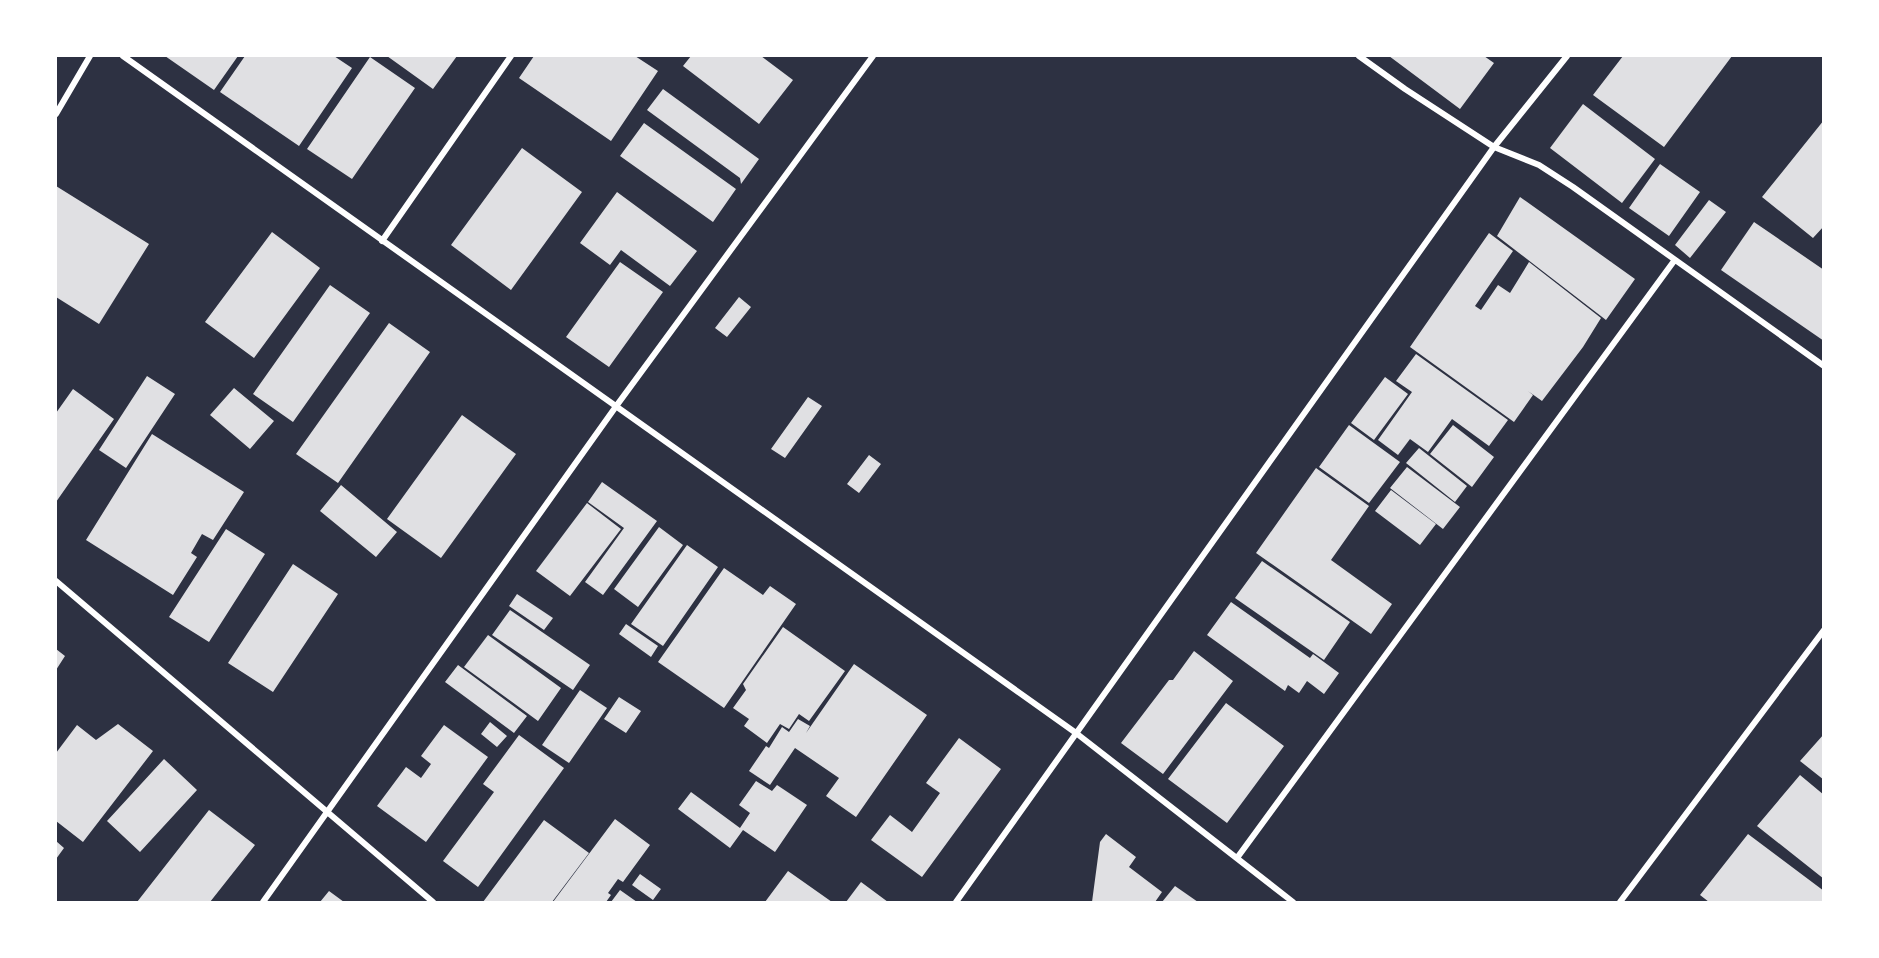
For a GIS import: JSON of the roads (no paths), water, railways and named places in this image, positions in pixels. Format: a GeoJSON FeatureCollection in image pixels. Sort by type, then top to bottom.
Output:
{"type":"FeatureCollection","features":[{"type":"Feature","properties":{"kind":"street"},"geometry":{"type":"LineString","coordinates":[[56,114],[90,56]]}},
{"type":"Feature","properties":{"kind":"street"},"geometry":{"type":"LineString","coordinates":[[123,56],[1076,733],[1293,903]]}},
{"type":"Feature","properties":{"kind":"street"},"geometry":{"type":"LineString","coordinates":[[382,241],[511,56]]}},
{"type":"Feature","properties":{"kind":"street"},"geometry":{"type":"LineString","coordinates":[[263,903],[617,405],[873,56]]}},
{"type":"Feature","properties":{"kind":"street"},"geometry":{"type":"LineString","coordinates":[[1359,56],[1494,147],[1515,154],[1547,171],[1824,366]]}},
{"type":"Feature","properties":{"kind":"street"},"geometry":{"type":"LineString","coordinates":[[956,903],[1494,147],[1567,56]]}},
{"type":"Feature","properties":{"kind":"street"},"geometry":{"type":"LineString","coordinates":[[1237,858],[1674,261]]}},
{"type":"Feature","properties":{"kind":"street"},"geometry":{"type":"LineString","coordinates":[[56,581],[433,903]]}},
{"type":"Feature","properties":{"kind":"street"},"geometry":{"type":"LineString","coordinates":[[1620,903],[1824,630]]}}]}
